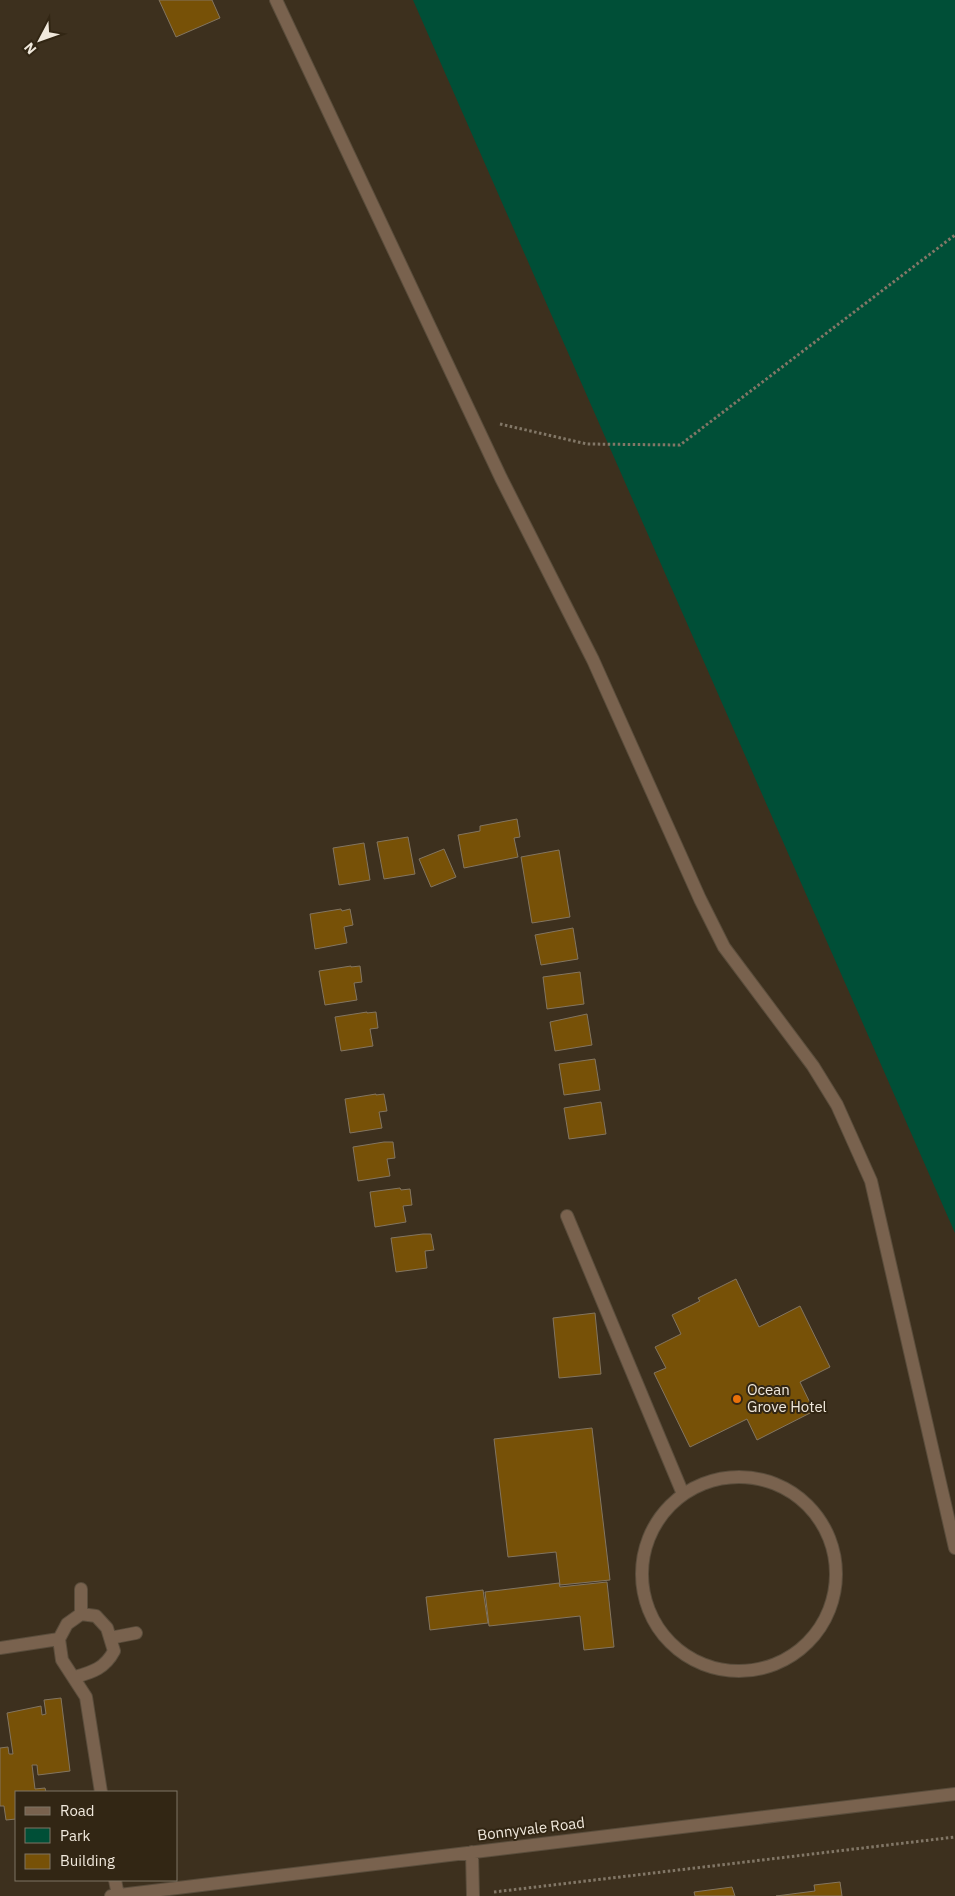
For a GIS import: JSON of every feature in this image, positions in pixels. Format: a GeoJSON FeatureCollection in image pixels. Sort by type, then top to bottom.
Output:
{"type":"FeatureCollection","features":[{"type":"Feature","properties":{"kind":"street"},"geometry":{"type":"LineString","coordinates":[[276,0],[472,417],[593,660],[700,899],[724,947],[813,1066],[837,1105],[871,1181],[955,1548]]}},
{"type":"Feature","properties":{"kind":"street"},"geometry":{"type":"LineString","coordinates":[[567,1216],[683,1494]]}},
{"type":"Feature","properties":{"kind":"street"},"geometry":{"type":"LineString","coordinates":[[738,1476],[775,1483],[808,1504],[829,1536],[838,1573],[831,1611],[810,1643],[779,1665],[742,1673],[704,1666],[671,1645],[649,1614],[641,1576],[648,1538],[669,1506],[683,1494],[700,1484],[738,1476]]}},
{"type":"Feature","properties":{"kind":"street"},"geometry":{"type":"LineString","coordinates":[[81,1589],[81,1614]]}},
{"type":"Feature","properties":{"kind":"street"},"geometry":{"type":"LineString","coordinates":[[75,1677],[92,1673],[107,1664],[114,1651],[107,1628],[96,1616],[81,1614],[67,1624],[59,1639],[62,1660],[75,1677],[86,1697],[101,1791]]}},
{"type":"Feature","properties":{"kind":"street"},"geometry":{"type":"LineString","coordinates":[[110,1638],[136,1633]]}},
{"type":"Feature","properties":{"kind":"street"},"geometry":{"type":"LineString","coordinates":[[0,1648],[59,1639]]}},
{"type":"Feature","properties":{"kind":"street","name":"Bonnyvale Road"},"geometry":{"type":"LineString","coordinates":[[114,1896],[955,1794]]}},
{"type":"Feature","properties":{"kind":"street"},"geometry":{"type":"LineString","coordinates":[[472,1852],[473,1895]]}},
{"type":"Feature","properties":{"kind":"street"},"geometry":{"type":"LineString","coordinates":[[114,1896],[116,1881]]}},
{"type":"Feature","properties":{"kind":"path"},"geometry":{"type":"LineString","coordinates":[[472,417],[587,444],[680,445],[955,235]]}},
{"type":"Feature","properties":{"kind":"path"},"geometry":{"type":"LineString","coordinates":[[473,1895],[955,1837]]}},
{"type":"Feature","properties":{"kind":"green space"},"geometry":{"type":"Polygon","coordinates":[[[413,0],[955,0],[955,1233],[413,0]]]}},
{"type":"Feature","properties":{"kind":"building"},"geometry":{"type":"Polygon","coordinates":[[[159,0],[212,0],[220,18],[176,37],[159,0]]]}},
{"type":"Feature","properties":{"kind":"building"},"geometry":{"type":"Polygon","coordinates":[[[517,819],[520,837],[514,838],[518,857],[464,868],[458,835],[480,831],[480,826],[517,819]]]}},
{"type":"Feature","properties":{"kind":"building"},"geometry":{"type":"Polygon","coordinates":[[[408,837],[415,874],[384,879],[377,842],[408,837]]]}},
{"type":"Feature","properties":{"kind":"building"},"geometry":{"type":"Polygon","coordinates":[[[364,843],[370,880],[339,885],[333,848],[364,843]]]}},
{"type":"Feature","properties":{"kind":"building"},"geometry":{"type":"Polygon","coordinates":[[[444,849],[456,877],[431,887],[419,859],[444,849]]]}},
{"type":"Feature","properties":{"kind":"building"},"geometry":{"type":"Polygon","coordinates":[[[559,850],[570,917],[532,923],[521,857],[559,850]]]}},
{"type":"Feature","properties":{"kind":"building"},"geometry":{"type":"Polygon","coordinates":[[[341,909],[342,911],[350,909],[353,925],[344,927],[347,943],[315,949],[310,914],[341,909]]]}},
{"type":"Feature","properties":{"kind":"building"},"geometry":{"type":"Polygon","coordinates":[[[573,928],[578,959],[541,965],[535,935],[573,928]]]}},
{"type":"Feature","properties":{"kind":"building"},"geometry":{"type":"Polygon","coordinates":[[[360,966],[362,982],[354,983],[357,1000],[325,1005],[319,971],[360,966]]]}},
{"type":"Feature","properties":{"kind":"building"},"geometry":{"type":"Polygon","coordinates":[[[580,972],[584,1004],[547,1009],[543,977],[580,972]]]}},
{"type":"Feature","properties":{"kind":"building"},"geometry":{"type":"Polygon","coordinates":[[[376,1012],[378,1028],[370,1029],[373,1046],[341,1051],[335,1017],[376,1012]]]}},
{"type":"Feature","properties":{"kind":"building"},"geometry":{"type":"Polygon","coordinates":[[[587,1014],[592,1045],[555,1051],[550,1022],[587,1014]]]}},
{"type":"Feature","properties":{"kind":"building"},"geometry":{"type":"Polygon","coordinates":[[[595,1059],[600,1090],[564,1095],[559,1064],[595,1059]]]}},
{"type":"Feature","properties":{"kind":"building"},"geometry":{"type":"Polygon","coordinates":[[[384,1094],[387,1111],[379,1112],[382,1128],[350,1133],[345,1099],[384,1094]]]}},
{"type":"Feature","properties":{"kind":"building"},"geometry":{"type":"Polygon","coordinates":[[[601,1102],[606,1134],[569,1139],[564,1108],[601,1102]]]}},
{"type":"Feature","properties":{"kind":"building"},"geometry":{"type":"Polygon","coordinates":[[[393,1142],[395,1158],[387,1159],[390,1176],[358,1181],[353,1147],[393,1142]]]}},
{"type":"Feature","properties":{"kind":"building"},"geometry":{"type":"Polygon","coordinates":[[[400,1188],[401,1190],[410,1189],[412,1205],[403,1206],[406,1222],[375,1227],[370,1192],[400,1188]]]}},
{"type":"Feature","properties":{"kind":"building"},"geometry":{"type":"Polygon","coordinates":[[[431,1234],[434,1250],[425,1251],[427,1268],[396,1272],[391,1238],[431,1234]]]}},
{"type":"Feature","properties":{"kind":"building"},"geometry":{"type":"Polygon","coordinates":[[[736,1279],[759,1327],[800,1306],[830,1367],[800,1382],[814,1411],[757,1440],[747,1419],[690,1447],[654,1373],[666,1368],[655,1347],[681,1334],[672,1315],[700,1301],[698,1298],[736,1279]]]}},
{"type":"Feature","properties":{"kind":"building"},"geometry":{"type":"Polygon","coordinates":[[[595,1313],[601,1374],[559,1378],[553,1318],[595,1313]]]}},
{"type":"Feature","properties":{"kind":"building"},"geometry":{"type":"Polygon","coordinates":[[[592,1428],[610,1580],[560,1585],[556,1552],[508,1557],[494,1439],[592,1428]]]}},
{"type":"Feature","properties":{"kind":"building"},"geometry":{"type":"Polygon","coordinates":[[[607,1582],[614,1647],[584,1650],[580,1616],[489,1626],[485,1592],[559,1583],[560,1587],[607,1582]]]}},
{"type":"Feature","properties":{"kind":"building"},"geometry":{"type":"Polygon","coordinates":[[[483,1590],[488,1623],[430,1630],[426,1597],[483,1590]]]}},
{"type":"Feature","properties":{"kind":"building"},"geometry":{"type":"Polygon","coordinates":[[[61,1698],[70,1771],[38,1775],[37,1765],[32,1765],[35,1789],[45,1788],[46,1791],[15,1791],[15,1819],[6,1820],[4,1806],[0,1806],[0,1748],[8,1747],[9,1754],[13,1754],[7,1713],[41,1706],[42,1715],[46,1714],[44,1700],[61,1698]]]}},
{"type":"Feature","properties":{"kind":"building"},"geometry":{"type":"Polygon","coordinates":[[[840,1882],[842,1896],[776,1896],[815,1891],[814,1885],[840,1882]]]}},
{"type":"Feature","properties":{"kind":"building"},"geometry":{"type":"Polygon","coordinates":[[[732,1887],[735,1896],[695,1896],[694,1892],[732,1887]]]}},
{"type":"Feature","properties":{"kind":"place","name":"Ocean Grove Hotel"},"geometry":{"type":"Point","coordinates":[737,1399]}}]}
